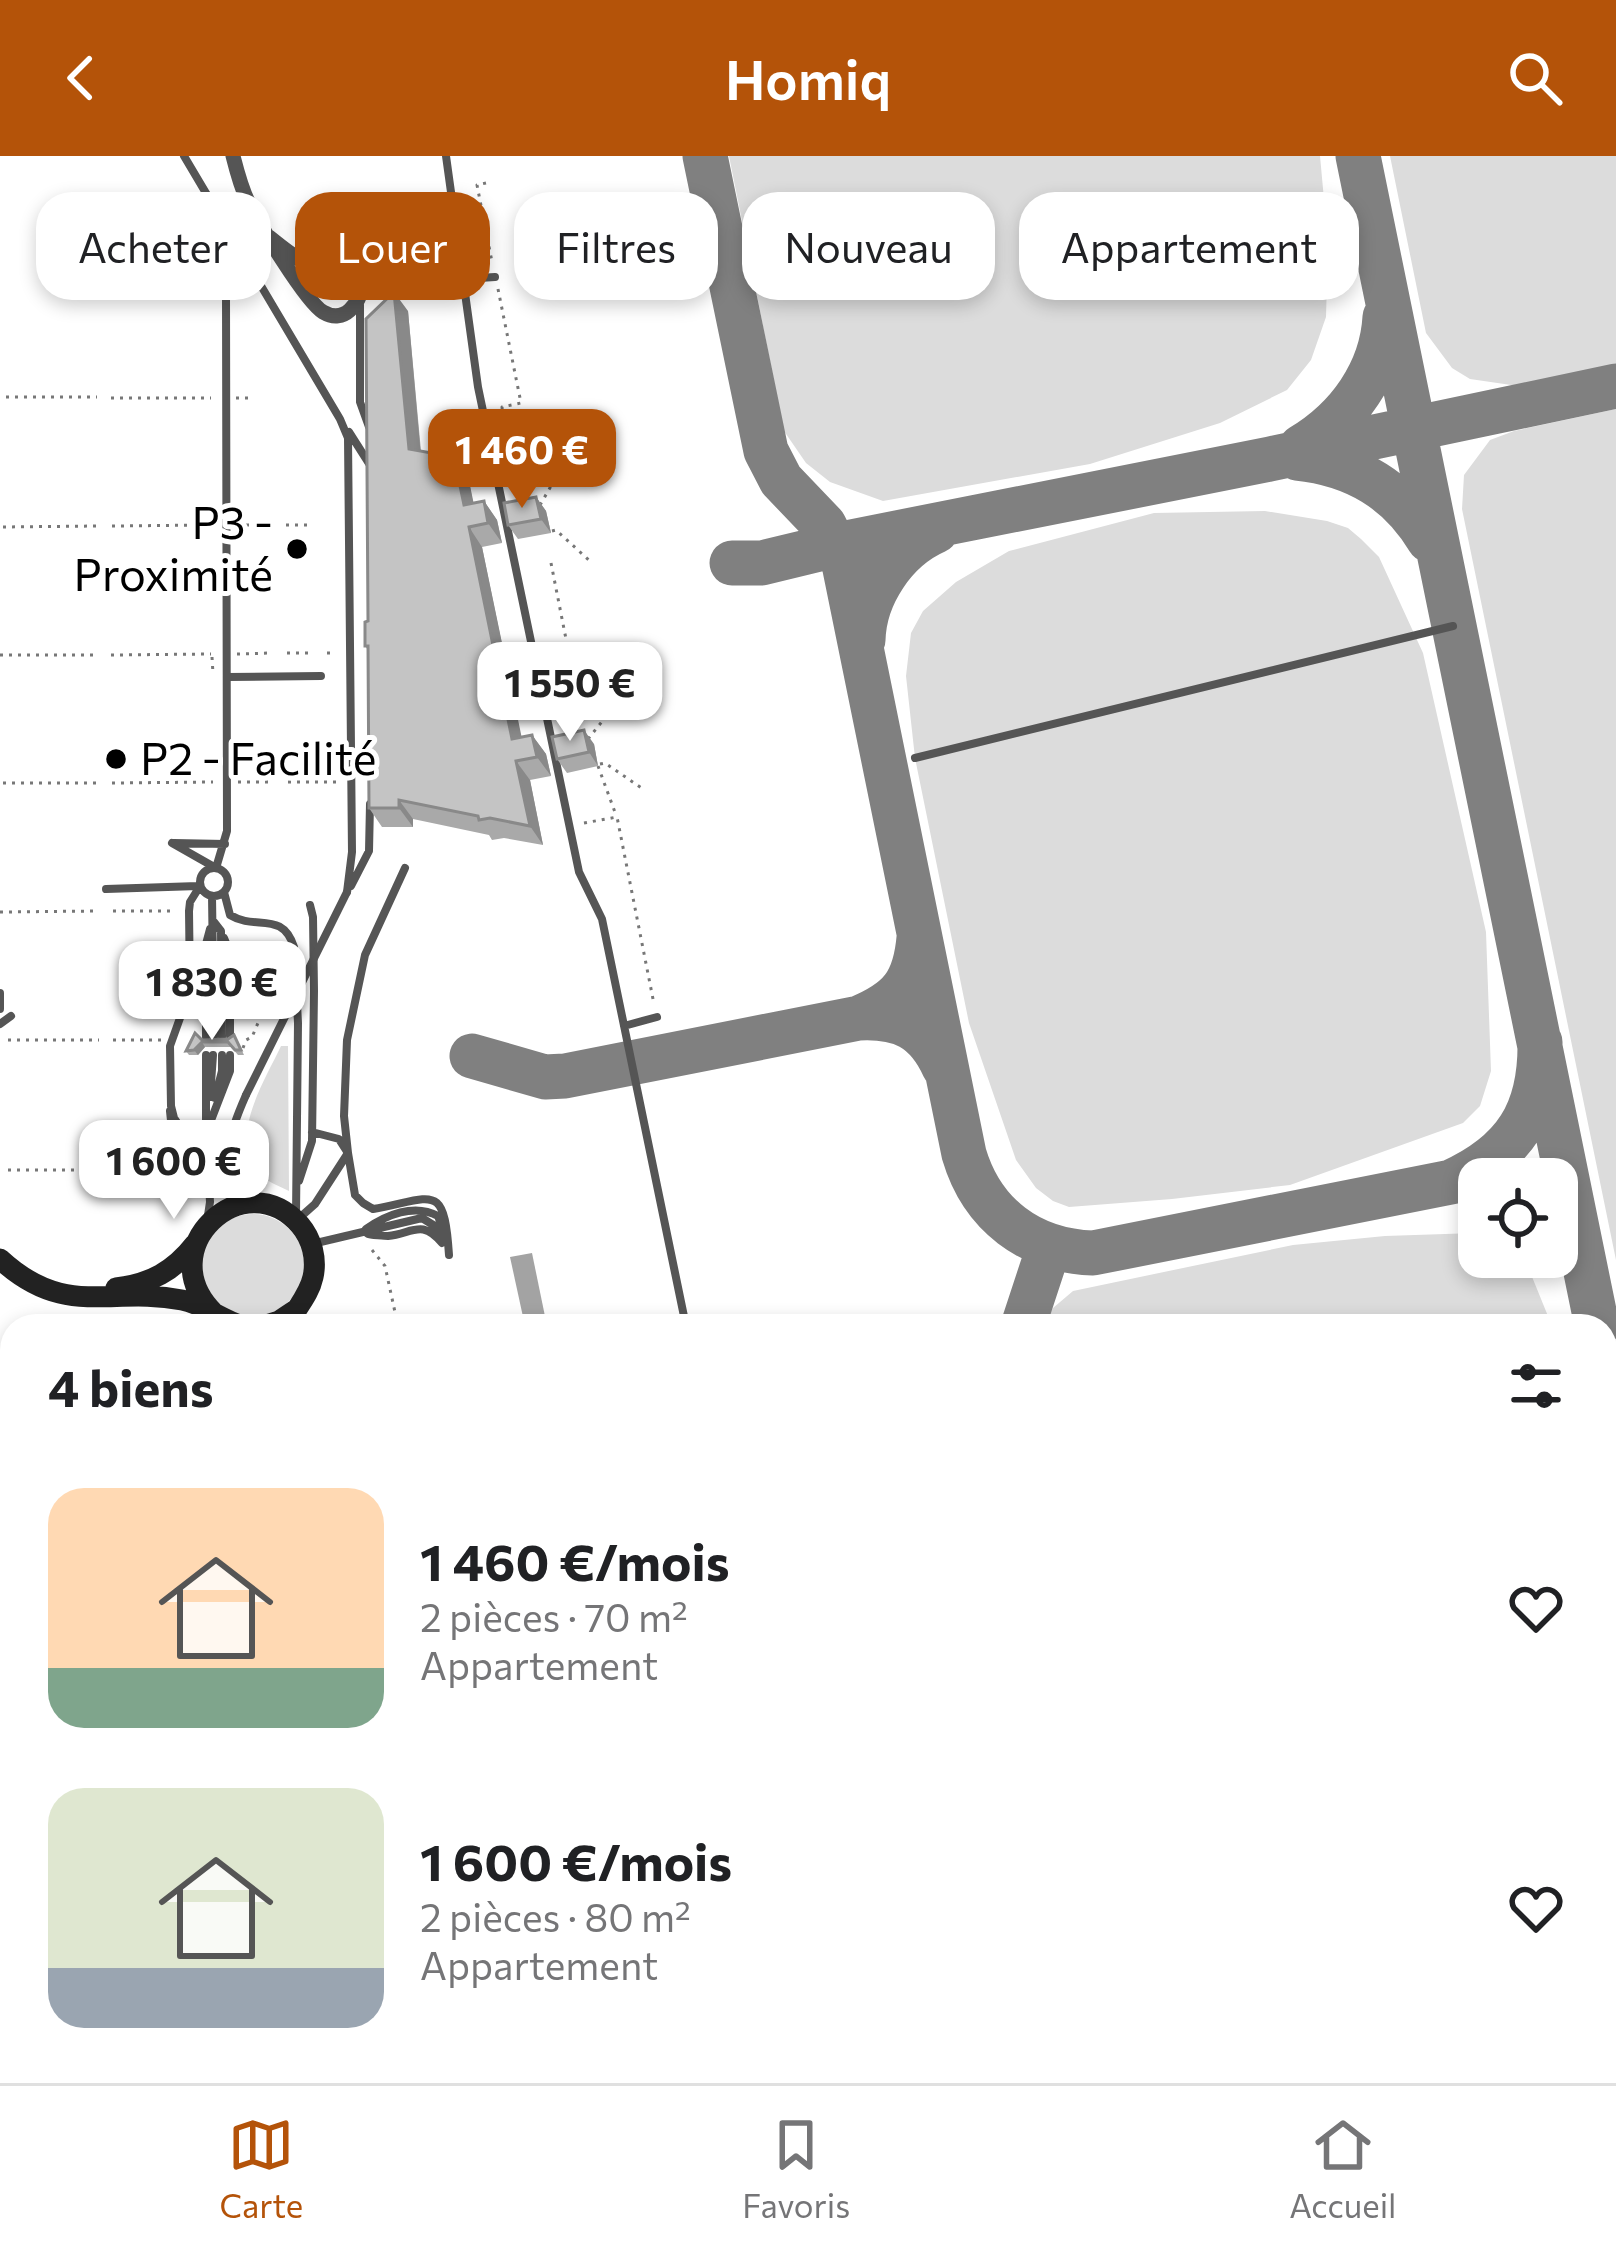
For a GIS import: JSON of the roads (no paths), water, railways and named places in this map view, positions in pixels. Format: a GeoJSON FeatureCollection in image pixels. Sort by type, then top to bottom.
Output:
{"type":"FeatureCollection","features":[{"type":"Feature","properties":{"kind":"street"},"geometry":{"type":"LineString","coordinates":[[233,156],[243,192]]}},
{"type":"Feature","properties":{"kind":"street"},"geometry":{"type":"LineString","coordinates":[[271,241],[295,276]]}},
{"type":"Feature","properties":{"kind":"street"},"geometry":{"type":"LineString","coordinates":[[314,300],[323,312],[340,315],[355,307],[356,300]]}},
{"type":"Feature","properties":{"kind":"street"},"geometry":{"type":"LineString","coordinates":[[0,1244],[16,1261],[47,1279],[85,1288],[135,1286],[181,1262],[223,1212],[238,1205],[272,1207],[296,1221],[315,1264],[309,1291],[294,1314]]}},
{"type":"Feature","properties":{"kind":"street"},"geometry":{"type":"LineString","coordinates":[[200,1236],[192,1269],[195,1286],[202,1300],[220,1314]]}},
{"type":"Feature","properties":{"kind":"street"},"geometry":{"type":"LineString","coordinates":[[0,1259],[50,1291],[85,1297],[188,1300],[215,1314]]}},
{"type":"Feature","properties":{"kind":"lane"},"geometry":{"type":"LineString","coordinates":[[184,156],[369,461],[372,477]]}},
{"type":"Feature","properties":{"kind":"lane"},"geometry":{"type":"LineString","coordinates":[[446,156],[451,192]]}},
{"type":"Feature","properties":{"kind":"lane"},"geometry":{"type":"LineString","coordinates":[[353,209],[363,232],[359,285],[353,209]]}},
{"type":"Feature","properties":{"kind":"lane"},"geometry":{"type":"LineString","coordinates":[[490,277],[495,277]]}},
{"type":"Feature","properties":{"kind":"lane"},"geometry":{"type":"LineString","coordinates":[[207,1174],[174,1118],[170,1046],[190,990],[190,902],[203,873],[215,868],[225,844],[226,300]]}},
{"type":"Feature","properties":{"kind":"lane"},"geometry":{"type":"LineString","coordinates":[[359,300],[360,402],[372,436]]}},
{"type":"Feature","properties":{"kind":"lane"},"geometry":{"type":"LineString","coordinates":[[466,300],[482,407],[569,826],[579,872],[602,919],[684,1314]]}},
{"type":"Feature","properties":{"kind":"lane"},"geometry":{"type":"LineString","coordinates":[[340,419],[350,456],[352,852],[347,892]]}},
{"type":"Feature","properties":{"kind":"lane"},"geometry":{"type":"LineString","coordinates":[[915,758],[1454,626]]}},
{"type":"Feature","properties":{"kind":"lane"},"geometry":{"type":"LineString","coordinates":[[227,677],[320,676]]}},
{"type":"Feature","properties":{"kind":"lane"},"geometry":{"type":"LineString","coordinates":[[272,1207],[251,1192],[231,1161],[233,1128],[370,851],[370,796]]}},
{"type":"Feature","properties":{"kind":"lane"},"geometry":{"type":"LineString","coordinates":[[225,844],[172,843],[224,872],[230,915],[239,921],[273,923],[290,936],[298,1023],[296,1221]]}},
{"type":"Feature","properties":{"kind":"lane"},"geometry":{"type":"LineString","coordinates":[[405,868],[374,934],[356,991],[344,1079],[348,1153],[356,1195],[373,1209],[433,1200],[446,1217],[449,1255]]}},
{"type":"Feature","properties":{"kind":"lane"},"geometry":{"type":"LineString","coordinates":[[106,889],[200,886]]}},
{"type":"Feature","properties":{"kind":"lane"},"geometry":{"type":"LineString","coordinates":[[200,886],[206,895],[224,892]]}},
{"type":"Feature","properties":{"kind":"lane"},"geometry":{"type":"LineString","coordinates":[[212,896],[213,921],[218,1037],[230,953],[213,921]]}},
{"type":"Feature","properties":{"kind":"lane"},"geometry":{"type":"LineString","coordinates":[[296,1188],[310,1154],[312,1132],[310,905]]}},
{"type":"Feature","properties":{"kind":"lane"},"geometry":{"type":"LineString","coordinates":[[0,993],[0,1009]]}},
{"type":"Feature","properties":{"kind":"lane"},"geometry":{"type":"LineString","coordinates":[[0,1024],[11,1016]]}},
{"type":"Feature","properties":{"kind":"lane"},"geometry":{"type":"LineString","coordinates":[[624,1026],[657,1018]]}},
{"type":"Feature","properties":{"kind":"lane"},"geometry":{"type":"LineString","coordinates":[[200,1236],[210,1202],[206,1135],[222,1056],[230,1071],[206,1135]]}},
{"type":"Feature","properties":{"kind":"lane"},"geometry":{"type":"LineString","coordinates":[[312,1132],[339,1139],[348,1153]]}},
{"type":"Feature","properties":{"kind":"lane"},"geometry":{"type":"LineString","coordinates":[[296,1221],[315,1204],[348,1153]]}},
{"type":"Feature","properties":{"kind":"lane"},"geometry":{"type":"LineString","coordinates":[[359,1234],[383,1217],[424,1210],[441,1221],[449,1255]]}},
{"type":"Feature","properties":{"kind":"lane"},"geometry":{"type":"LineString","coordinates":[[310,1244],[425,1229],[441,1240],[449,1255]]}},
{"type":"Feature","properties":{"kind":"place","name":"P3 - Proximité"},"geometry":{"type":"Point","coordinates":[297,549]}},
{"type":"Feature","properties":{"kind":"place","name":"P2 - Facilité"},"geometry":{"type":"Point","coordinates":[116,759]}}]}
